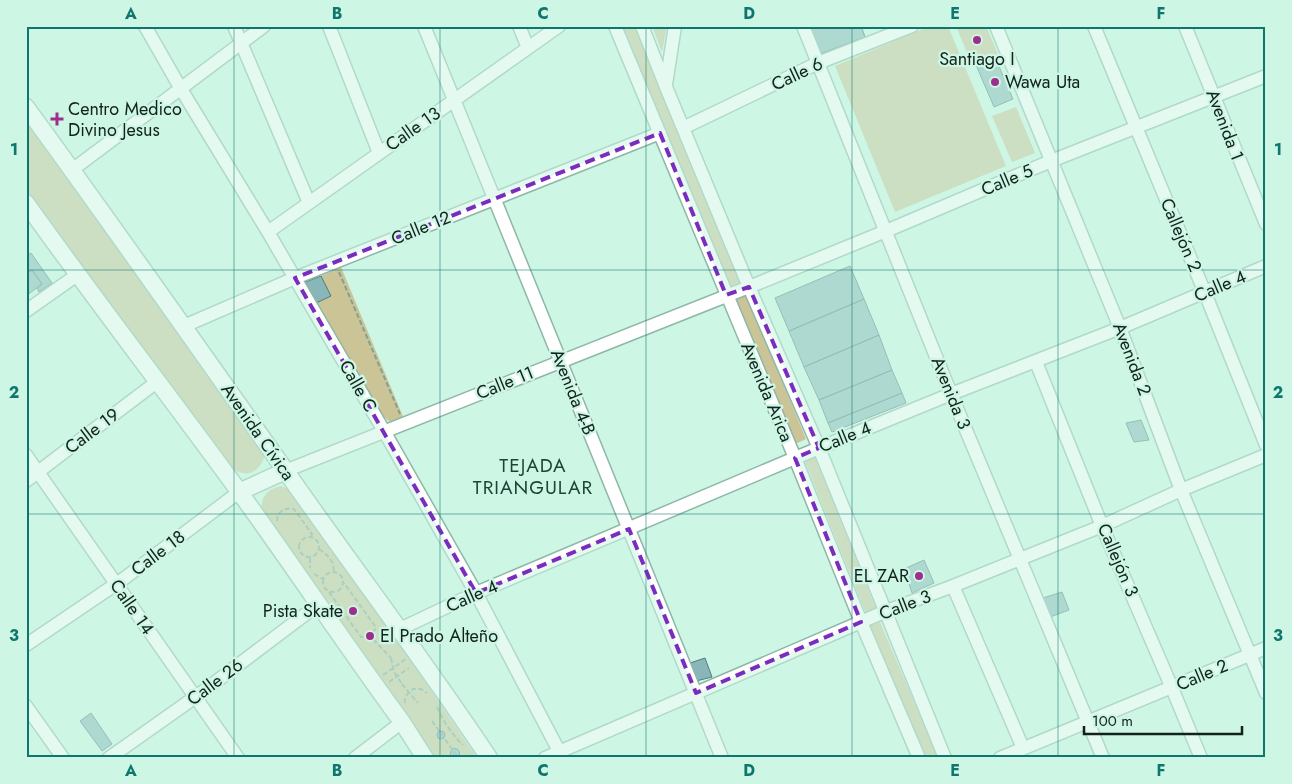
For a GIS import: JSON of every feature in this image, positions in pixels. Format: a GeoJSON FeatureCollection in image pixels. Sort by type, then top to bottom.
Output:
{"type":"FeatureCollection","features":[{"type":"Feature","properties":{"kind":"main road","name":"Avenida Cívica"},"geometry":{"type":"LineString","coordinates":[[26,107],[400,629],[489,758]]}},
{"type":"Feature","properties":{"kind":"main road"},"geometry":{"type":"LineString","coordinates":[[26,203],[77,275],[239,492],[324,598],[375,686],[402,722],[425,758]]}},
{"type":"Feature","properties":{"kind":"main road"},"geometry":{"type":"LineString","coordinates":[[239,492],[285,471]]}},
{"type":"Feature","properties":{"kind":"street","name":"Calle C"},"geometry":{"type":"LineString","coordinates":[[145,26],[384,431],[564,753]]}},
{"type":"Feature","properties":{"kind":"street"},"geometry":{"type":"LineString","coordinates":[[234,26],[309,203]]}},
{"type":"Feature","properties":{"kind":"street"},"geometry":{"type":"LineString","coordinates":[[72,170],[264,26]]}},
{"type":"Feature","properties":{"kind":"street"},"geometry":{"type":"LineString","coordinates":[[329,26],[379,153]]}},
{"type":"Feature","properties":{"kind":"street","name":"Avenida 4-B"},"geometry":{"type":"LineString","coordinates":[[424,26],[496,198],[560,361],[722,758]]}},
{"type":"Feature","properties":{"kind":"street"},"geometry":{"type":"LineString","coordinates":[[519,26],[528,48]]}},
{"type":"Feature","properties":{"kind":"street","name":"Calle 13"},"geometry":{"type":"LineString","coordinates":[[268,232],[559,26]]}},
{"type":"Feature","properties":{"kind":"street","name":"Avenida Arica"},"geometry":{"type":"LineString","coordinates":[[615,26],[919,758]]}},
{"type":"Feature","properties":{"kind":"street","name":"Avenida Arica"},"geometry":{"type":"LineString","coordinates":[[642,26],[749,286],[819,448],[884,612],[945,758]]}},
{"type":"Feature","properties":{"kind":"street"},"geometry":{"type":"LineString","coordinates":[[666,87],[675,26]]}},
{"type":"Feature","properties":{"kind":"street","name":"Avenida 3"},"geometry":{"type":"LineString","coordinates":[[802,26],[951,394],[1103,758]]}},
{"type":"Feature","properties":{"kind":"street","name":"Calle 6"},"geometry":{"type":"LineString","coordinates":[[683,128],[818,63],[912,26]]}},
{"type":"Feature","properties":{"kind":"street","name":"Avenida 2"},"geometry":{"type":"LineString","coordinates":[[996,26],[1120,328],[1181,490],[1266,693]]}},
{"type":"Feature","properties":{"kind":"street","name":"Callejón 2"},"geometry":{"type":"LineString","coordinates":[[1094,26],[1266,445]]}},
{"type":"Feature","properties":{"kind":"street","name":"Avenida 1"},"geometry":{"type":"LineString","coordinates":[[1185,26],[1266,224]]}},
{"type":"Feature","properties":{"kind":"street","name":"Calle 5"},"geometry":{"type":"LineString","coordinates":[[726,295],[886,231],[1052,161],[1266,76]]}},
{"type":"Feature","properties":{"kind":"street","name":"Calle 12"},"geometry":{"type":"LineString","coordinates":[[184,326],[295,278],[660,133]]}},
{"type":"Feature","properties":{"kind":"street","name":"Calle 4"},"geometry":{"type":"LineString","coordinates":[[400,629],[476,593],[795,458],[1120,328],[1266,266]]}},
{"type":"Feature","properties":{"kind":"street"},"geometry":{"type":"LineString","coordinates":[[26,311],[77,275]]}},
{"type":"Feature","properties":{"kind":"street","name":"Calle 11"},"geometry":{"type":"LineString","coordinates":[[285,471],[726,295]]}},
{"type":"Feature","properties":{"kind":"street","name":"Callejón 3"},"geometry":{"type":"LineString","coordinates":[[1036,362],[1102,526],[1201,758]]}},
{"type":"Feature","properties":{"kind":"street","name":"Calle 19"},"geometry":{"type":"LineString","coordinates":[[26,481],[158,381]]}},
{"type":"Feature","properties":{"kind":"street","name":"Calle 14"},"geometry":{"type":"LineString","coordinates":[[26,455],[238,758]]}},
{"type":"Feature","properties":{"kind":"street","name":"Calle 3"},"geometry":{"type":"LineString","coordinates":[[545,758],[564,753],[696,693],[884,612],[1102,526],[1181,490],[1266,455]]}},
{"type":"Feature","properties":{"kind":"street","name":"Calle 18"},"geometry":{"type":"LineString","coordinates":[[26,645],[116,584],[239,492]]}},
{"type":"Feature","properties":{"kind":"street"},"geometry":{"type":"LineString","coordinates":[[953,586],[1024,748]]}},
{"type":"Feature","properties":{"kind":"street","name":"Calle 26"},"geometry":{"type":"LineString","coordinates":[[109,758],[195,697],[324,598]]}},
{"type":"Feature","properties":{"kind":"street","name":"Calle 2"},"geometry":{"type":"LineString","coordinates":[[1000,758],[1266,648]]}},
{"type":"Feature","properties":{"kind":"street"},"geometry":{"type":"LineString","coordinates":[[26,706],[62,758]]}},
{"type":"Feature","properties":{"kind":"street"},"geometry":{"type":"LineString","coordinates":[[355,758],[402,722]]}},
{"type":"Feature","properties":{"kind":"path"},"geometry":{"type":"LineString","coordinates":[[335,262],[404,423]]}},
{"type":"Feature","properties":{"kind":"path"},"geometry":{"type":"LineString","coordinates":[[280,526],[276,520],[278,515],[286,508],[294,509],[312,534],[311,537],[318,543],[319,549],[316,555],[310,558],[303,556],[298,547],[294,545]]}},
{"type":"Feature","properties":{"kind":"path"},"geometry":{"type":"LineString","coordinates":[[298,547],[304,538],[311,537]]}},
{"type":"Feature","properties":{"kind":"path"},"geometry":{"type":"LineString","coordinates":[[319,549],[330,558],[334,572]]}},
{"type":"Feature","properties":{"kind":"path"},"geometry":{"type":"LineString","coordinates":[[310,558],[310,568],[323,580]]}},
{"type":"Feature","properties":{"kind":"path"},"geometry":{"type":"LineString","coordinates":[[334,572],[340,574],[344,583],[375,626],[375,630],[361,637],[324,598],[323,580],[327,574],[334,572]]}},
{"type":"Feature","properties":{"kind":"path"},"geometry":{"type":"LineString","coordinates":[[324,598],[339,591],[344,583]]}},
{"type":"Feature","properties":{"kind":"path"},"geometry":{"type":"LineString","coordinates":[[368,634],[391,658],[394,672],[418,703]]}},
{"type":"Feature","properties":{"kind":"path"},"geometry":{"type":"LineString","coordinates":[[375,686],[408,658],[418,656]]}},
{"type":"Feature","properties":{"kind":"path"},"geometry":{"type":"LineString","coordinates":[[375,686],[414,665],[418,656]]}},
{"type":"Feature","properties":{"kind":"path"},"geometry":{"type":"LineString","coordinates":[[407,694],[416,688],[430,694]]}},
{"type":"Feature","properties":{"kind":"path"},"geometry":{"type":"LineString","coordinates":[[435,702],[443,721],[449,725],[457,739],[467,748]]}},
{"type":"Feature","properties":{"kind":"path"},"geometry":{"type":"LineString","coordinates":[[432,721],[457,756]]}},
{"type":"Feature","properties":{"kind":"highlighted area"},"geometry":{"type":"Polygon","coordinates":[[[660,133],[726,295],[749,287],[819,448],[795,458],[861,622],[696,693],[629,529],[476,593],[295,278],[660,133]]]}},
{"type":"Feature","properties":{"kind":"shaded area"},"geometry":{"type":"Polygon","coordinates":[[[623,26],[636,26],[806,439],[795,444],[623,26]]]}},
{"type":"Feature","properties":{"kind":"shaded area"},"geometry":{"type":"Polygon","coordinates":[[[652,26],[667,26],[662,52],[652,26]]]}},
{"type":"Feature","properties":{"kind":"shaded area"},"geometry":{"type":"Polygon","coordinates":[[[930,26],[948,26],[1006,166],[895,212],[835,66],[930,26]]]}},
{"type":"Feature","properties":{"kind":"shaded area","name":"Santiago I"},"geometry":{"type":"Polygon","coordinates":[[[956,26],[986,26],[998,54],[972,65],[956,26]]]}},
{"type":"Feature","properties":{"kind":"shaded area"},"geometry":{"type":"Polygon","coordinates":[[[1016,107],[1035,153],[1012,162],[992,116],[1016,107]]]}},
{"type":"Feature","properties":{"kind":"shaded area"},"geometry":{"type":"Polygon","coordinates":[[[26,120],[119,247],[265,454],[260,465],[253,472],[244,473],[233,469],[93,284],[26,190],[26,120]]]}},
{"type":"Feature","properties":{"kind":"shaded area"},"geometry":{"type":"Polygon","coordinates":[[[341,267],[404,419],[391,423],[383,416],[306,283],[341,267]]]}},
{"type":"Feature","properties":{"kind":"shaded area"},"geometry":{"type":"Polygon","coordinates":[[[814,455],[877,611],[867,616],[804,459],[814,455]]]}},
{"type":"Feature","properties":{"kind":"shaded area","name":"El Prado Alteño"},"geometry":{"type":"Polygon","coordinates":[[[281,486],[295,492],[477,758],[429,758],[262,514],[263,499],[267,492],[281,486]]]}},
{"type":"Feature","properties":{"kind":"shaded area"},"geometry":{"type":"Polygon","coordinates":[[[880,622],[938,758],[926,758],[870,626],[880,622]]]}},
{"type":"Feature","properties":{"kind":"building"},"geometry":{"type":"Polygon","coordinates":[[[808,26],[861,26],[865,37],[820,54],[808,26]]]}},
{"type":"Feature","properties":{"kind":"building"},"geometry":{"type":"Polygon","coordinates":[[[808,26],[861,26],[865,37],[820,54],[808,26]]]}},
{"type":"Feature","properties":{"kind":"building","name":"Wawa Uta"},"geometry":{"type":"Polygon","coordinates":[[[995,57],[1013,99],[994,107],[976,65],[995,57]]]}},
{"type":"Feature","properties":{"kind":"building"},"geometry":{"type":"Polygon","coordinates":[[[31,253],[52,283],[39,292],[37,288],[42,284],[32,270],[26,274],[26,256],[31,253]]]}},
{"type":"Feature","properties":{"kind":"building"},"geometry":{"type":"Polygon","coordinates":[[[850,266],[864,299],[789,331],[775,298],[850,266]]]}},
{"type":"Feature","properties":{"kind":"building"},"geometry":{"type":"Polygon","coordinates":[[[32,270],[42,284],[26,296],[26,274],[32,270]]]}},
{"type":"Feature","properties":{"kind":"building"},"geometry":{"type":"Polygon","coordinates":[[[321,276],[331,296],[312,305],[300,284],[321,276]]]}},
{"type":"Feature","properties":{"kind":"building"},"geometry":{"type":"Polygon","coordinates":[[[864,299],[879,335],[804,367],[789,331],[864,299]]]}},
{"type":"Feature","properties":{"kind":"building"},"geometry":{"type":"Polygon","coordinates":[[[879,335],[892,370],[819,400],[804,367],[879,335]]]}},
{"type":"Feature","properties":{"kind":"building"},"geometry":{"type":"Polygon","coordinates":[[[892,370],[902,393],[828,423],[819,400],[892,370]]]}},
{"type":"Feature","properties":{"kind":"building"},"geometry":{"type":"Polygon","coordinates":[[[902,393],[906,403],[832,432],[828,423],[902,393]]]}},
{"type":"Feature","properties":{"kind":"building"},"geometry":{"type":"Polygon","coordinates":[[[1141,420],[1149,440],[1134,442],[1126,423],[1141,420]]]}},
{"type":"Feature","properties":{"kind":"building","name":"EL ZAR"},"geometry":{"type":"Polygon","coordinates":[[[924,560],[934,583],[912,593],[904,569],[924,560]]]}},
{"type":"Feature","properties":{"kind":"building"},"geometry":{"type":"Polygon","coordinates":[[[1062,592],[1069,610],[1050,617],[1043,598],[1062,592]]]}},
{"type":"Feature","properties":{"kind":"building"},"geometry":{"type":"Polygon","coordinates":[[[705,658],[712,677],[696,681],[690,663],[705,658]]]}},
{"type":"Feature","properties":{"kind":"building"},"geometry":{"type":"Polygon","coordinates":[[[91,713],[112,744],[102,751],[80,721],[91,713]]]}},
{"type":"Feature","properties":{"kind":"building"},"geometry":{"type":"Polygon","coordinates":[[[441,731],[445,735],[441,739],[437,735],[441,731]]]}},
{"type":"Feature","properties":{"kind":"building"},"geometry":{"type":"Polygon","coordinates":[[[455,749],[459,753],[455,757],[451,753],[455,749]]]}},
{"type":"Feature","properties":{"kind":"place","name":"Santiago I"},"geometry":{"type":"Point","coordinates":[977,40]}},
{"type":"Feature","properties":{"kind":"place","name":"Wawa Uta"},"geometry":{"type":"Point","coordinates":[995,82]}},
{"type":"Feature","properties":{"kind":"place","name":"Centro Medico Divino Jesus"},"geometry":{"type":"Point","coordinates":[57,119]}},
{"type":"Feature","properties":{"kind":"place","name":"EL ZAR"},"geometry":{"type":"Point","coordinates":[919,576]}},
{"type":"Feature","properties":{"kind":"place","name":"Pista Skate"},"geometry":{"type":"Point","coordinates":[353,611]}},
{"type":"Feature","properties":{"kind":"place","name":"El Prado Alteño"},"geometry":{"type":"Point","coordinates":[370,636]}},
{"type":"Feature","properties":{"kind":"district","name":"TEJADA TRIANGULAR"},"geometry":{"type":"Point","coordinates":[533,476]}}]}
